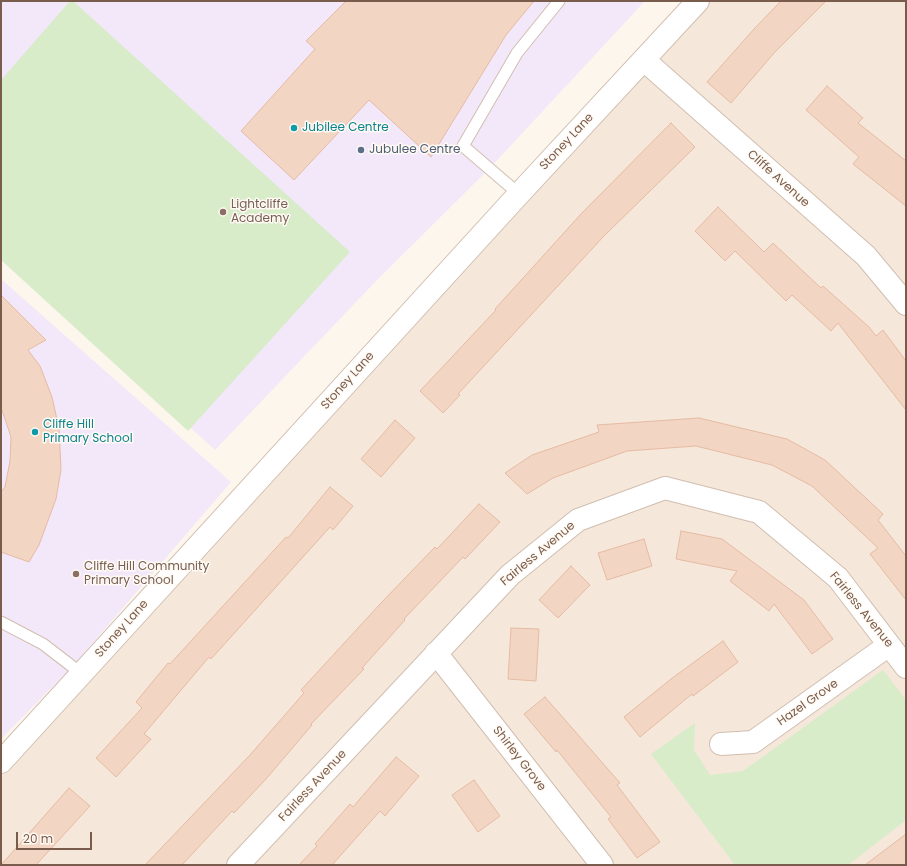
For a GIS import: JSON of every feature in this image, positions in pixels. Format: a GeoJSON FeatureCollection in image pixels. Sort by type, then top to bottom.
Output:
{"type":"FeatureCollection","features":[{"type":"Feature","properties":{"kind":"street","name":"Stoney Lane"},"geometry":{"type":"LineString","coordinates":[[1,762],[519,194],[698,1]]}},
{"type":"Feature","properties":{"kind":"street","name":"Cliffe Avenue"},"geometry":{"type":"LineString","coordinates":[[644,60],[866,256],[906,304]]}},
{"type":"Feature","properties":{"kind":"street","name":"Fairless Avenue"},"geometry":{"type":"LineString","coordinates":[[238,865],[510,575],[578,520],[665,488],[759,512],[838,578],[906,667]]}},
{"type":"Feature","properties":{"kind":"street","name":"Hazel Grove"},"geometry":{"type":"LineString","coordinates":[[721,744],[753,742],[889,645]]}},
{"type":"Feature","properties":{"kind":"street","name":"Shirley Grove"},"geometry":{"type":"LineString","coordinates":[[436,653],[602,865]]}},
{"type":"Feature","properties":{"kind":"lane"},"geometry":{"type":"LineString","coordinates":[[519,194],[463,146],[517,54],[559,1]]}},
{"type":"Feature","properties":{"kind":"lane"},"geometry":{"type":"LineString","coordinates":[[1,622],[43,644],[82,674]]}},
{"type":"Feature","properties":{"kind":"shaded area","name":"Lightcliffe Academy"},"geometry":{"type":"Polygon","coordinates":[[[1,1],[645,1],[489,169],[377,280],[215,450],[1,256],[1,1]]]}},
{"type":"Feature","properties":{"kind":"shaded area"},"geometry":{"type":"Polygon","coordinates":[[[698,1],[906,1],[906,865],[1,865],[1,776],[698,1]]]}},
{"type":"Feature","properties":{"kind":"shaded area","name":"Cliffe Hill Community Primary School"},"geometry":{"type":"Polygon","coordinates":[[[1,279],[231,482],[73,666],[1,739],[1,279]]]}},
{"type":"Feature","properties":{"kind":"green space"},"geometry":{"type":"Polygon","coordinates":[[[70,1],[73,1],[350,252],[188,431],[1,260],[1,80],[70,1]]]}},
{"type":"Feature","properties":{"kind":"green space"},"geometry":{"type":"Polygon","coordinates":[[[883,670],[906,700],[906,820],[848,865],[735,865],[651,754],[695,723],[694,750],[710,775],[743,771],[883,670]]]}},
{"type":"Feature","properties":{"kind":"building"},"geometry":{"type":"Polygon","coordinates":[[[346,1],[534,1],[506,35],[431,157],[369,100],[294,180],[241,131],[315,49],[306,41],[346,1]]]}},
{"type":"Feature","properties":{"kind":"building"},"geometry":{"type":"Polygon","coordinates":[[[781,1],[826,1],[775,52],[731,103],[707,82],[781,1]]]}},
{"type":"Feature","properties":{"kind":"building"},"geometry":{"type":"Polygon","coordinates":[[[827,86],[863,118],[858,123],[906,161],[906,206],[853,164],[859,157],[806,110],[827,86]]]}},
{"type":"Feature","properties":{"kind":"building"},"geometry":{"type":"Polygon","coordinates":[[[671,123],[695,147],[604,236],[458,394],[460,395],[443,413],[420,391],[496,310],[495,309],[581,214],[671,123]]]}},
{"type":"Feature","properties":{"kind":"building"},"geometry":{"type":"Polygon","coordinates":[[[718,207],[764,252],[773,243],[821,288],[823,286],[869,327],[876,336],[883,330],[906,361],[906,410],[838,323],[831,331],[792,295],[786,301],[735,251],[725,261],[695,231],[718,207]]]}},
{"type":"Feature","properties":{"kind":"building","name":"Cliffe Hill Primary School"},"geometry":{"type":"Polygon","coordinates":[[[1,295],[46,340],[28,350],[40,366],[52,397],[59,428],[61,470],[56,499],[39,545],[29,562],[1,552],[1,492],[5,487],[10,461],[11,437],[1,407],[1,295]]]}},
{"type":"Feature","properties":{"kind":"building"},"geometry":{"type":"Polygon","coordinates":[[[699,418],[787,439],[825,460],[883,514],[878,520],[906,556],[906,600],[870,554],[878,548],[812,486],[772,465],[696,446],[627,451],[553,478],[527,494],[505,473],[532,455],[599,432],[597,425],[699,418]]]}},
{"type":"Feature","properties":{"kind":"building"},"geometry":{"type":"Polygon","coordinates":[[[395,420],[415,438],[381,477],[361,459],[395,420]]]}},
{"type":"Feature","properties":{"kind":"building"},"geometry":{"type":"Polygon","coordinates":[[[330,487],[353,506],[333,530],[330,527],[211,659],[209,657],[144,734],[151,739],[116,777],[96,758],[142,708],[136,702],[168,663],[170,664],[286,537],[288,538],[330,487]]]}},
{"type":"Feature","properties":{"kind":"building"},"geometry":{"type":"Polygon","coordinates":[[[479,504],[500,522],[465,559],[463,557],[404,619],[405,620],[362,668],[364,669],[311,724],[312,725],[266,779],[234,813],[232,811],[182,865],[145,865],[250,755],[304,693],[301,690],[381,603],[435,547],[437,549],[479,504]]]}},
{"type":"Feature","properties":{"kind":"building"},"geometry":{"type":"Polygon","coordinates":[[[681,531],[722,539],[804,600],[833,639],[812,654],[774,604],[769,611],[730,581],[737,571],[676,559],[681,531]]]}},
{"type":"Feature","properties":{"kind":"building"},"geometry":{"type":"Polygon","coordinates":[[[644,539],[652,566],[607,580],[598,553],[644,539]]]}},
{"type":"Feature","properties":{"kind":"building"},"geometry":{"type":"Polygon","coordinates":[[[571,566],[590,585],[558,618],[539,600],[571,566]]]}},
{"type":"Feature","properties":{"kind":"building"},"geometry":{"type":"Polygon","coordinates":[[[511,628],[539,629],[536,681],[508,679],[511,628]]]}},
{"type":"Feature","properties":{"kind":"building"},"geometry":{"type":"Polygon","coordinates":[[[723,641],[738,662],[693,696],[692,694],[640,737],[624,717],[671,679],[723,641]]]}},
{"type":"Feature","properties":{"kind":"building"},"geometry":{"type":"Polygon","coordinates":[[[545,697],[620,783],[617,785],[660,842],[637,858],[608,819],[611,817],[557,750],[556,752],[524,714],[545,697]]]}},
{"type":"Feature","properties":{"kind":"building"},"geometry":{"type":"Polygon","coordinates":[[[396,757],[419,776],[385,816],[380,811],[332,865],[299,865],[317,846],[315,844],[350,804],[353,807],[396,757]]]}},
{"type":"Feature","properties":{"kind":"building"},"geometry":{"type":"Polygon","coordinates":[[[474,780],[500,816],[478,832],[452,795],[474,780]]]}},
{"type":"Feature","properties":{"kind":"building"},"geometry":{"type":"Polygon","coordinates":[[[69,788],[90,806],[36,865],[1,865],[69,788]]]}},
{"type":"Feature","properties":{"kind":"building"},"geometry":{"type":"Polygon","coordinates":[[[906,834],[906,865],[865,865],[906,834]]]}},
{"type":"Feature","properties":{"kind":"place","name":"Jubilee Centre"},"geometry":{"type":"Point","coordinates":[294,128]}},
{"type":"Feature","properties":{"kind":"place","name":"Jubulee Centre"},"geometry":{"type":"Point","coordinates":[361,150]}},
{"type":"Feature","properties":{"kind":"place","name":"Lightcliffe Academy"},"geometry":{"type":"Point","coordinates":[223,212]}},
{"type":"Feature","properties":{"kind":"place","name":"Cliffe Hill Primary School"},"geometry":{"type":"Point","coordinates":[35,432]}},
{"type":"Feature","properties":{"kind":"place","name":"Cliffe Hill Community Primary School"},"geometry":{"type":"Point","coordinates":[76,574]}}]}
